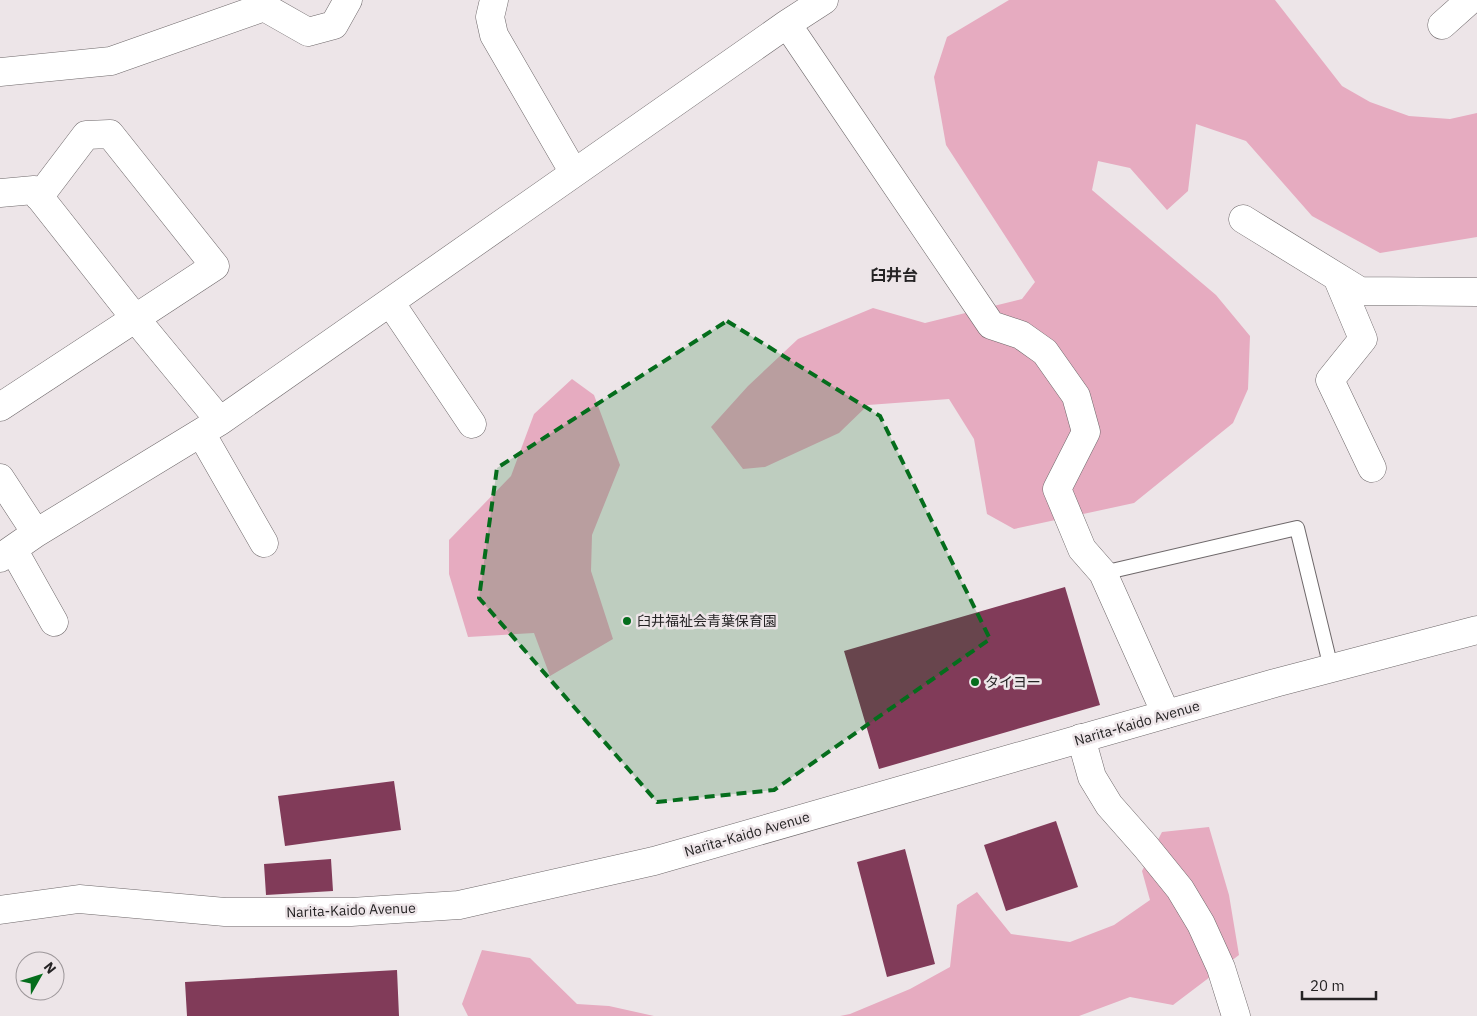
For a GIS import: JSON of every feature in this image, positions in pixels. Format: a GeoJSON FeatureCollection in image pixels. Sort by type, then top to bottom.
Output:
{"type":"FeatureCollection","features":[{"type":"Feature","properties":{"kind":"main road"},"geometry":{"type":"LineString","coordinates":[[0,72],[111,61],[264,7],[308,32],[334,25],[348,0]]}},
{"type":"Feature","properties":{"kind":"main road"},"geometry":{"type":"LineString","coordinates":[[494,0],[490,16],[494,35],[574,173]]}},
{"type":"Feature","properties":{"kind":"main road"},"geometry":{"type":"LineString","coordinates":[[1442,25],[1470,0]]}},
{"type":"Feature","properties":{"kind":"main road"},"geometry":{"type":"LineString","coordinates":[[54,622],[7,553],[36,533],[211,427],[574,173],[801,9],[991,325],[1021,335],[1045,352],[1076,396],[1086,432],[1057,489],[1082,549],[1103,573],[1166,714]]}},
{"type":"Feature","properties":{"kind":"main road"},"geometry":{"type":"LineString","coordinates":[[0,407],[215,266],[110,134],[86,135],[39,197]]}},
{"type":"Feature","properties":{"kind":"main road"},"geometry":{"type":"LineString","coordinates":[[0,192],[34,190],[135,318],[211,427],[264,543]]}},
{"type":"Feature","properties":{"kind":"main road"},"geometry":{"type":"LineString","coordinates":[[1243,219],[1360,291],[1477,292]]}},
{"type":"Feature","properties":{"kind":"main road"},"geometry":{"type":"LineString","coordinates":[[1338,277],[1363,339],[1330,380],[1372,468]]}},
{"type":"Feature","properties":{"kind":"main road"},"geometry":{"type":"LineString","coordinates":[[390,302],[472,424]]}},
{"type":"Feature","properties":{"kind":"main road"},"geometry":{"type":"LineString","coordinates":[[0,478],[36,533]]}},
{"type":"Feature","properties":{"kind":"main road","name":"Narita-Kaido Avenue"},"geometry":{"type":"LineString","coordinates":[[0,910],[79,898],[225,912],[351,912],[458,904],[654,861],[1166,714],[1477,630]]}},
{"type":"Feature","properties":{"kind":"main road"},"geometry":{"type":"LineString","coordinates":[[1081,738],[1092,777],[1109,805],[1180,889],[1201,924],[1221,968],[1236,1016]]}},
{"type":"Feature","properties":{"kind":"lane"},"geometry":{"type":"LineString","coordinates":[[1103,573],[1297,528],[1331,668]]}},
{"type":"Feature","properties":{"kind":"highlighted area"},"geometry":{"type":"Polygon","coordinates":[[[727,321],[880,416],[990,639],[774,790],[657,802],[479,598],[497,468],[727,321]]]}},
{"type":"Feature","properties":{"kind":"shaded area"},"geometry":{"type":"Polygon","coordinates":[[[1009,0],[1275,0],[1342,86],[1370,102],[1409,116],[1450,119],[1477,113],[1477,237],[1380,253],[1312,216],[1246,141],[1196,124],[1188,191],[1167,210],[1130,168],[1098,161],[1092,190],[1216,295],[1250,336],[1248,389],[1233,423],[1134,503],[1014,529],[987,514],[974,439],[949,399],[868,405],[839,433],[765,467],[743,469],[711,427],[748,386],[798,339],[873,308],[925,323],[1022,299],[1035,282],[946,145],[934,77],[947,37],[1009,0]]]}},
{"type":"Feature","properties":{"kind":"shaded area"},"geometry":{"type":"Polygon","coordinates":[[[572,379],[594,395],[620,465],[592,535],[591,571],[613,639],[550,676],[534,633],[468,637],[449,574],[449,540],[511,476],[534,414],[572,379]]]}},
{"type":"Feature","properties":{"kind":"shaded area"},"geometry":{"type":"Polygon","coordinates":[[[1209,827],[1229,895],[1239,955],[1173,1005],[1130,997],[1079,1016],[840,1016],[850,1014],[910,989],[950,967],[957,905],[977,892],[1011,934],[1070,942],[1114,925],[1150,900],[1142,871],[1162,832],[1209,827]]]}},
{"type":"Feature","properties":{"kind":"shaded area"},"geometry":{"type":"Polygon","coordinates":[[[482,950],[530,958],[577,1004],[609,1006],[654,1016],[468,1016],[462,1004],[482,950]]]}},
{"type":"Feature","properties":{"kind":"building"},"geometry":{"type":"Polygon","coordinates":[[[1065,587],[1100,705],[879,769],[844,651],[1065,587]]]}},
{"type":"Feature","properties":{"kind":"building"},"geometry":{"type":"Polygon","coordinates":[[[394,781],[401,830],[285,846],[278,796],[394,781]]]}},
{"type":"Feature","properties":{"kind":"building"},"geometry":{"type":"Polygon","coordinates":[[[1056,821],[1078,887],[1006,911],[984,845],[1056,821]]]}},
{"type":"Feature","properties":{"kind":"building"},"geometry":{"type":"Polygon","coordinates":[[[905,849],[935,964],[887,977],[857,862],[905,849]]]}},
{"type":"Feature","properties":{"kind":"building"},"geometry":{"type":"Polygon","coordinates":[[[331,859],[333,891],[266,895],[264,864],[331,859]]]}},
{"type":"Feature","properties":{"kind":"building"},"geometry":{"type":"Polygon","coordinates":[[[397,970],[399,1016],[187,1016],[185,982],[397,970]]]}},
{"type":"Feature","properties":{"kind":"place","name":"臼井福祉会青葉保育園"},"geometry":{"type":"Point","coordinates":[627,621]}},
{"type":"Feature","properties":{"kind":"place","name":"タイヨー"},"geometry":{"type":"Point","coordinates":[975,682]}},
{"type":"Feature","properties":{"kind":"district","name":"臼井台"},"geometry":{"type":"Point","coordinates":[894,275]}}]}
